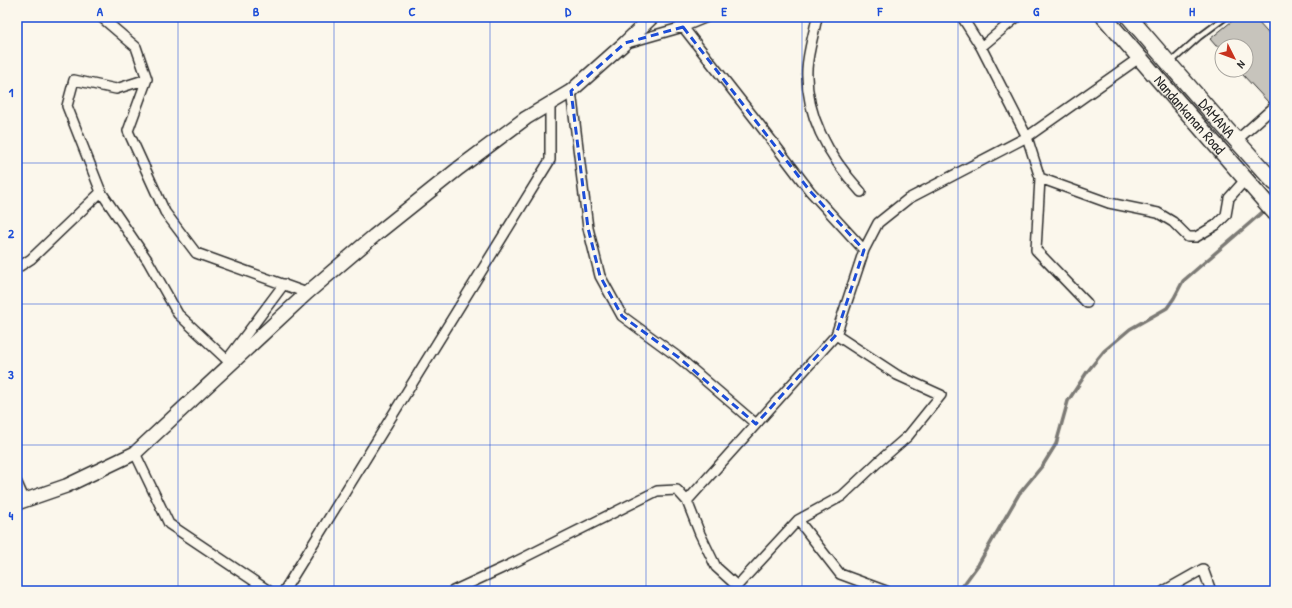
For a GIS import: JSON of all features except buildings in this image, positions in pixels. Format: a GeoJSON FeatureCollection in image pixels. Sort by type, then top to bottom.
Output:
{"type":"FeatureCollection","features":[{"type":"Feature","properties":{"kind":"main road","name":"Nandankanan Road"},"geometry":{"type":"LineString","coordinates":[[1104,17],[1275,213]]}},
{"type":"Feature","properties":{"kind":"main road","name":"DAMANA"},"geometry":{"type":"LineString","coordinates":[[1129,17],[1170,63],[1191,90],[1273,180]]}},
{"type":"Feature","properties":{"kind":"street"},"geometry":{"type":"LineString","coordinates":[[101,17],[136,47],[147,79],[128,131],[165,212],[196,253],[307,292]]}},
{"type":"Feature","properties":{"kind":"street"},"geometry":{"type":"LineString","coordinates":[[17,483],[21,502],[66,486],[135,453],[307,292],[459,168],[526,118],[571,91],[652,17]]}},
{"type":"Feature","properties":{"kind":"street"},"geometry":{"type":"LineString","coordinates":[[677,17],[683,27],[810,191],[864,250]]}},
{"type":"Feature","properties":{"kind":"street"},"geometry":{"type":"LineString","coordinates":[[625,43],[683,27],[707,17]]}},
{"type":"Feature","properties":{"kind":"street"},"geometry":{"type":"LineString","coordinates":[[817,17],[807,68],[808,98],[813,117],[824,142],[852,182],[861,192]]}},
{"type":"Feature","properties":{"kind":"street"},"geometry":{"type":"LineString","coordinates":[[962,17],[981,47],[1027,137],[1040,178],[1036,250],[1087,303]]}},
{"type":"Feature","properties":{"kind":"street"},"geometry":{"type":"LineString","coordinates":[[981,47],[1017,17]]}},
{"type":"Feature","properties":{"kind":"street"},"geometry":{"type":"LineString","coordinates":[[687,501],[836,335],[864,250],[878,223],[908,198],[1027,137],[1140,58]]}},
{"type":"Feature","properties":{"kind":"street"},"geometry":{"type":"LineString","coordinates":[[147,79],[116,89],[74,80],[67,106],[101,192],[148,261],[178,314],[227,360],[284,284]]}},
{"type":"Feature","properties":{"kind":"street"},"geometry":{"type":"LineString","coordinates":[[571,91],[588,228],[600,276],[622,316],[678,357],[756,424]]}},
{"type":"Feature","properties":{"kind":"street"},"geometry":{"type":"LineString","coordinates":[[284,591],[550,160],[550,104]]}},
{"type":"Feature","properties":{"kind":"street"},"geometry":{"type":"LineString","coordinates":[[1237,140],[1275,106]]}},
{"type":"Feature","properties":{"kind":"street"},"geometry":{"type":"LineString","coordinates":[[1040,178],[1109,203],[1158,213],[1173,222],[1188,237],[1196,237],[1216,225],[1226,215],[1229,198],[1250,185]]}},
{"type":"Feature","properties":{"kind":"street"},"geometry":{"type":"LineString","coordinates":[[17,268],[31,259],[101,192]]}},
{"type":"Feature","properties":{"kind":"street"},"geometry":{"type":"LineString","coordinates":[[453,591],[509,565],[657,490],[676,490],[687,501],[700,534],[716,567],[736,588],[798,520],[842,496],[876,463],[908,436],[941,395],[897,375],[836,335]]}},
{"type":"Feature","properties":{"kind":"street"},"geometry":{"type":"LineString","coordinates":[[135,453],[168,524],[269,591]]}},
{"type":"Feature","properties":{"kind":"street"},"geometry":{"type":"LineString","coordinates":[[798,520],[840,574],[886,591]]}},
{"type":"Feature","properties":{"kind":"street"},"geometry":{"type":"LineString","coordinates":[[1164,591],[1203,569],[1211,591]]}},
{"type":"Feature","properties":{"kind":"lane"},"geometry":{"type":"LineString","coordinates":[[1170,63],[1199,37],[1226,17]]}},
{"type":"Feature","properties":{"kind":"highlighted area"},"geometry":{"type":"Polygon","coordinates":[[[683,27],[810,191],[864,250],[836,335],[756,424],[678,357],[622,316],[600,276],[588,228],[571,91],[625,43],[683,27]]]}},
{"type":"Feature","properties":{"kind":"waterway"},"geometry":{"type":"LineString","coordinates":[[959,591],[978,565],[1019,494],[1043,465],[1056,444],[1068,401],[1087,372],[1104,351],[1130,329],[1167,308],[1183,281],[1266,209]]}}]}
